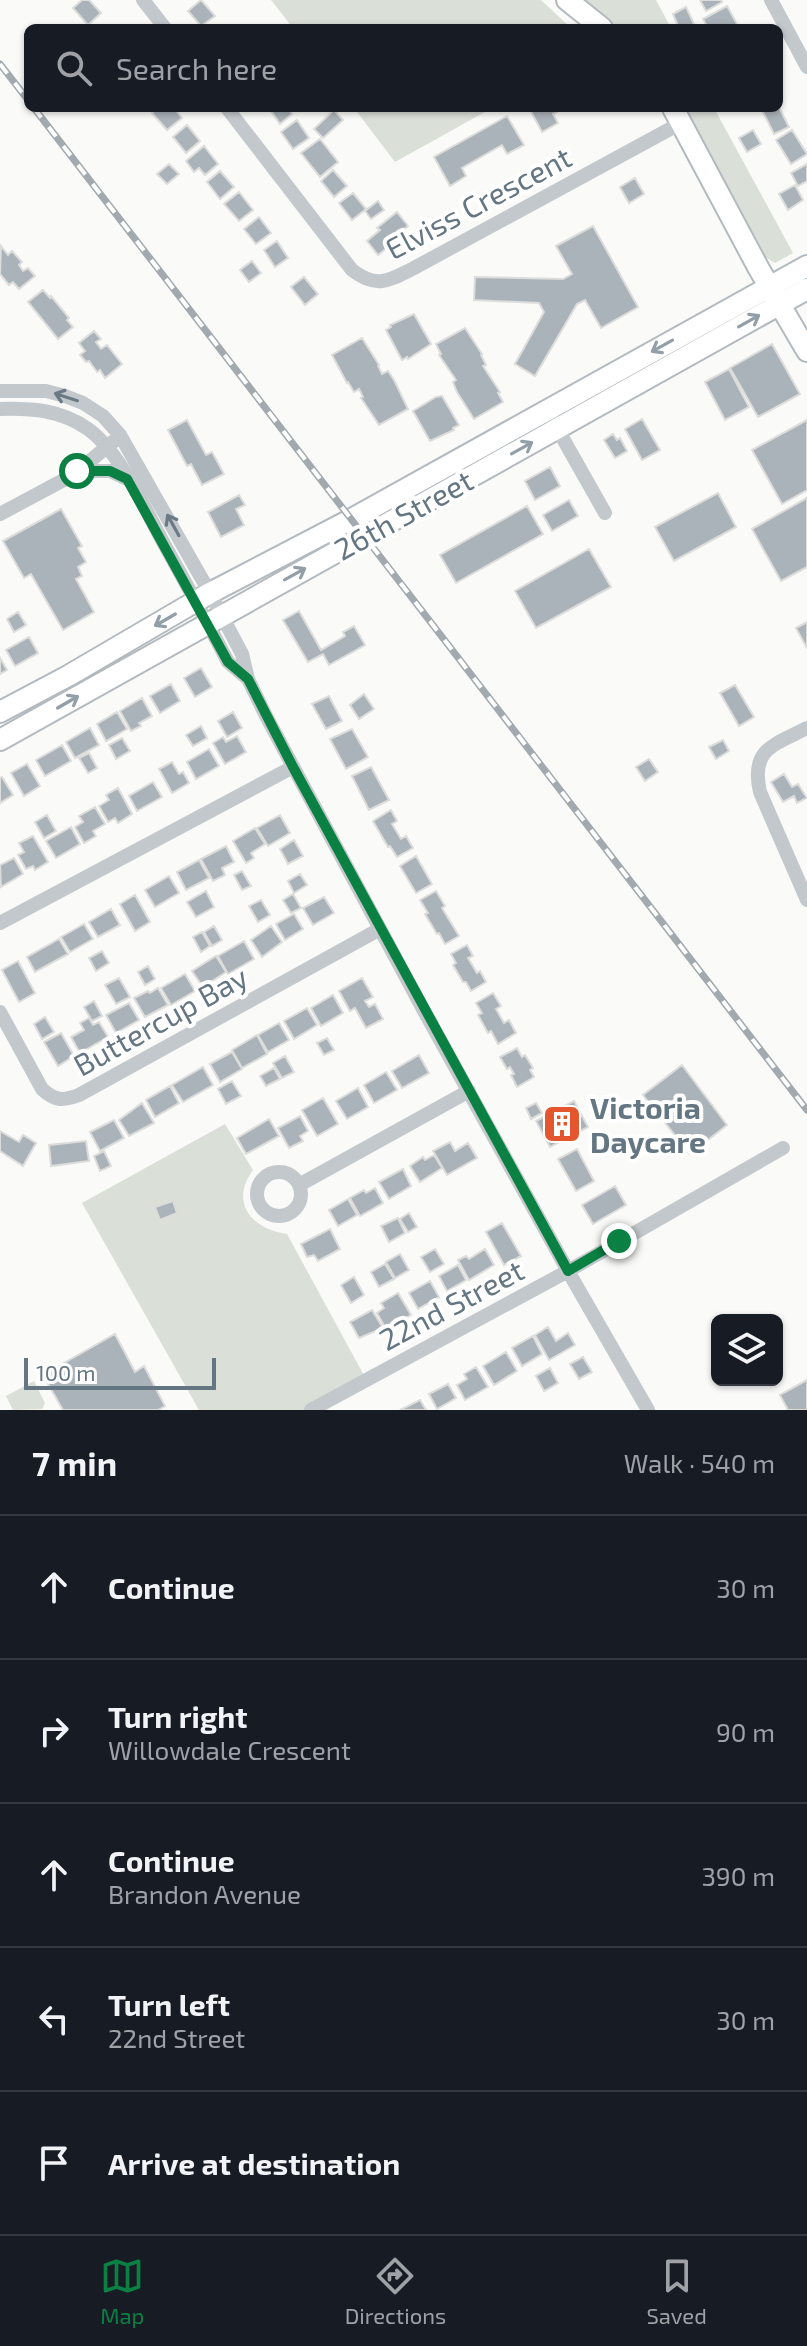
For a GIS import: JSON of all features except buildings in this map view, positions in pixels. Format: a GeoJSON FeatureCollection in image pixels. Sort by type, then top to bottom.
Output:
{"type":"FeatureCollection","features":[{"type":"Feature","properties":{"kind":"street"},"geometry":{"type":"LineString","coordinates":[[143,0],[162,24]]}},
{"type":"Feature","properties":{"kind":"street"},"geometry":{"type":"LineString","coordinates":[[567,0],[597,24]]}},
{"type":"Feature","properties":{"kind":"street"},"geometry":{"type":"LineString","coordinates":[[771,0],[807,67]]}},
{"type":"Feature","properties":{"kind":"street","name":"Elviss Crescent"},"geometry":{"type":"LineString","coordinates":[[230,112],[352,270],[364,279],[378,283],[414,268],[677,115]]}},
{"type":"Feature","properties":{"kind":"street"},"geometry":{"type":"LineString","coordinates":[[677,115],[807,351]]}},
{"type":"Feature","properties":{"kind":"street","name":"26th Street"},"geometry":{"type":"LineString","coordinates":[[0,740],[214,619],[414,495],[776,295],[807,266]]}},
{"type":"Feature","properties":{"kind":"street","name":"26th Street"},"geometry":{"type":"LineString","coordinates":[[776,295],[807,289]]}},
{"type":"Feature","properties":{"kind":"street"},"geometry":{"type":"LineString","coordinates":[[0,391],[46,391],[74,400],[103,416],[137,461],[214,619],[228,662],[248,679],[380,929],[648,1410]]}},
{"type":"Feature","properties":{"kind":"street"},"geometry":{"type":"LineString","coordinates":[[0,409],[51,411],[85,427],[107,446],[203,598]]}},
{"type":"Feature","properties":{"kind":"street"},"geometry":{"type":"LineString","coordinates":[[552,419],[605,513]]}},
{"type":"Feature","properties":{"kind":"street"},"geometry":{"type":"LineString","coordinates":[[0,514],[77,471],[120,435]]}},
{"type":"Feature","properties":{"kind":"street"},"geometry":{"type":"LineString","coordinates":[[77,471],[110,471],[127,479]]}},
{"type":"Feature","properties":{"kind":"street","name":"26th Street"},"geometry":{"type":"LineString","coordinates":[[0,712],[350,520],[414,495]]}},
{"type":"Feature","properties":{"kind":"street"},"geometry":{"type":"LineString","coordinates":[[807,728],[773,746],[760,757],[756,774],[760,792],[807,900]]}},
{"type":"Feature","properties":{"kind":"street"},"geometry":{"type":"LineString","coordinates":[[0,923],[293,767]]}},
{"type":"Feature","properties":{"kind":"street","name":"Buttercup Bay"},"geometry":{"type":"LineString","coordinates":[[0,1012],[42,1089],[53,1099],[65,1100],[380,929]]}},
{"type":"Feature","properties":{"kind":"street"},"geometry":{"type":"LineString","coordinates":[[299,1185],[469,1091]]}},
{"type":"Feature","properties":{"kind":"street","name":"22nd Street"},"geometry":{"type":"LineString","coordinates":[[311,1410],[568,1271],[783,1148]]}},
{"type":"Feature","properties":{"kind":"shaded area"},"geometry":{"type":"Polygon","coordinates":[[[271,0],[541,0],[567,24],[290,24],[271,0]]]}},
{"type":"Feature","properties":{"kind":"shaded area"},"geometry":{"type":"Polygon","coordinates":[[[582,0],[656,0],[669,24],[614,24],[582,0]]]}},
{"type":"Feature","properties":{"kind":"shaded area"},"geometry":{"type":"Polygon","coordinates":[[[357,112],[485,112],[395,162],[357,112]]]}},
{"type":"Feature","properties":{"kind":"shaded area"},"geometry":{"type":"Polygon","coordinates":[[[684,112],[716,112],[793,253],[775,263],[762,255],[684,112]]]}},
{"type":"Feature","properties":{"kind":"shaded area"},"geometry":{"type":"Polygon","coordinates":[[[225,1124],[253,1170],[243,1193],[248,1212],[264,1227],[287,1234],[366,1379],[310,1410],[199,1410],[82,1203],[225,1124]]]}},
{"type":"Feature","properties":{"kind":"shaded area"},"geometry":{"type":"Polygon","coordinates":[[[34,1381],[45,1403],[42,1409],[13,1410],[6,1396],[34,1381]]]}},
{"type":"Feature","properties":{"kind":"railway"},"geometry":{"type":"LineString","coordinates":[[0,64],[24,95]]}},
{"type":"Feature","properties":{"kind":"railway"},"geometry":{"type":"LineString","coordinates":[[37,112],[807,1110]]}},
{"type":"Feature","properties":{"kind":"place","name":"Victoria Daycare"},"geometry":{"type":"Point","coordinates":[562,1124]}},
{"type":"Feature","properties":{"kind":"route"},"geometry":{"type":"LineString","coordinates":[[77,471],[110,471],[127,479],[228,662],[248,679],[424,1011],[568,1271],[619,1241]]}}]}
